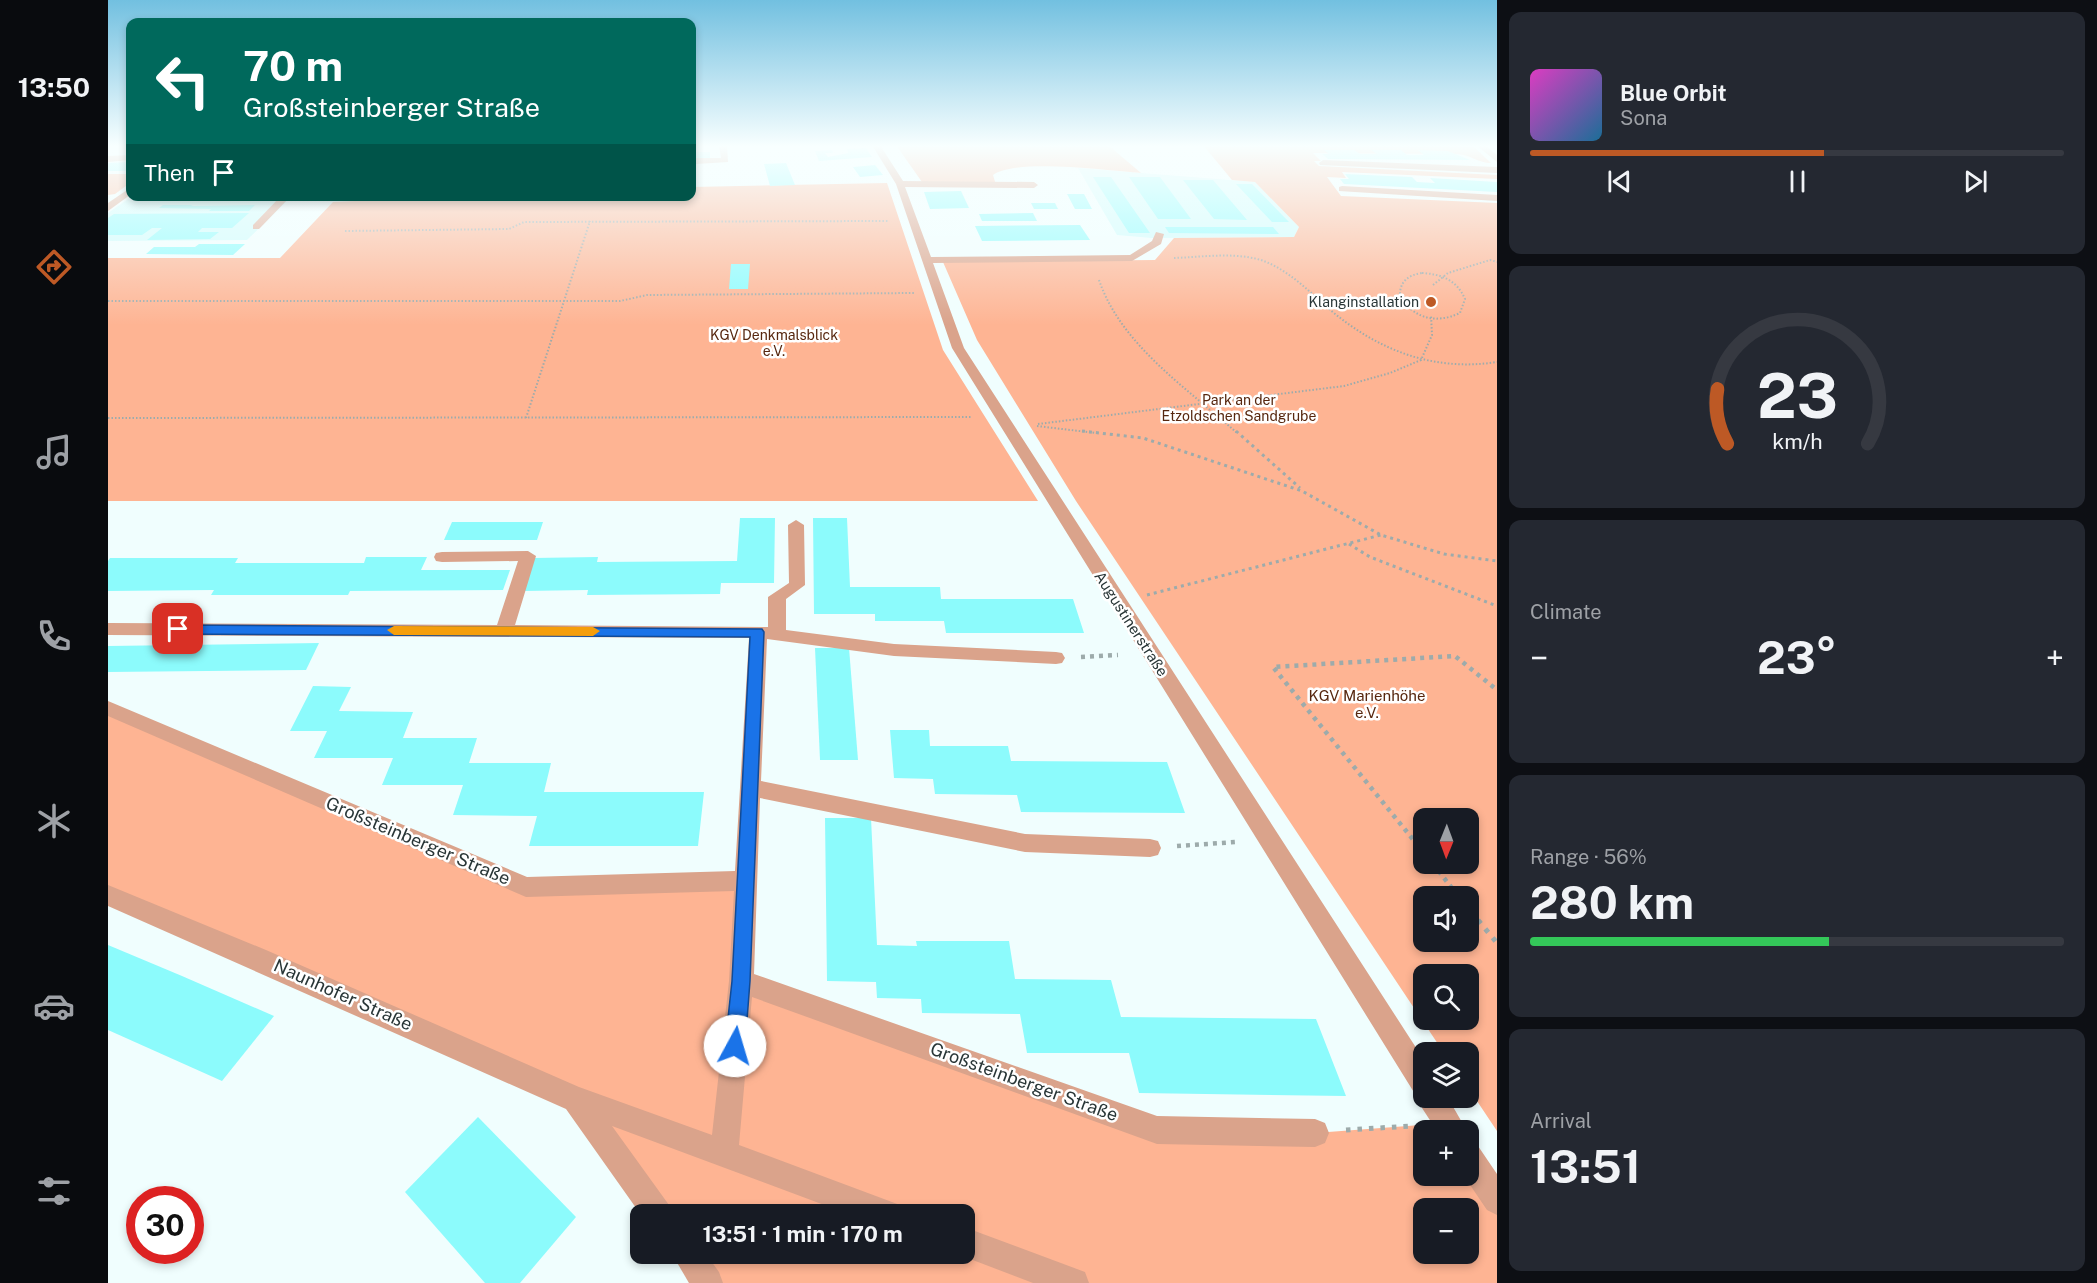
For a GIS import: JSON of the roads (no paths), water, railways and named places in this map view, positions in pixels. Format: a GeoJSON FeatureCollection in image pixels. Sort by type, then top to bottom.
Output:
{"type":"FeatureCollection","features":[{"type":"Feature","properties":{"kind":"street"},"geometry":{"type":"LineString","coordinates":[[256,227],[278,205]]}},
{"type":"Feature","properties":{"kind":"street","name":"Augustinerstraße"},"geometry":{"type":"LineString","coordinates":[[907,205],[958,348],[1413,1068]]}},
{"type":"Feature","properties":{"kind":"street"},"geometry":{"type":"LineString","coordinates":[[927,260],[1131,258],[1157,242],[1159,234]]}},
{"type":"Feature","properties":{"kind":"street"},"geometry":{"type":"LineString","coordinates":[[724,1154],[741,981],[750,787],[767,633],[777,597],[797,585],[796,525]]}},
{"type":"Feature","properties":{"kind":"street"},"geometry":{"type":"LineString","coordinates":[[442,557],[528,556],[504,631]]}},
{"type":"Feature","properties":{"kind":"street"},"geometry":{"type":"LineString","coordinates":[[108,629],[767,633],[894,650],[1056,658]]}},
{"type":"Feature","properties":{"kind":"street","name":"Großsteinberger Straße"},"geometry":{"type":"LineString","coordinates":[[108,708],[526,887],[746,881]]}},
{"type":"Feature","properties":{"kind":"street"},"geometry":{"type":"LineString","coordinates":[[750,787],[1025,843],[1150,848]]}},
{"type":"Feature","properties":{"kind":"street","name":"Naunhofer Straße"},"geometry":{"type":"LineString","coordinates":[[108,895],[576,1099],[860,1204]]}},
{"type":"Feature","properties":{"kind":"street","name":"Großsteinberger Straße"},"geometry":{"type":"LineString","coordinates":[[741,981],[1157,1130],[1315,1133]]}},
{"type":"Feature","properties":{"kind":"street"},"geometry":{"type":"LineString","coordinates":[[576,1099],[651,1204]]}},
{"type":"Feature","properties":{"kind":"street"},"geometry":{"type":"LineString","coordinates":[[1479,1172],[1497,1200]]}},
{"type":"Feature","properties":{"kind":"street"},"geometry":{"type":"LineString","coordinates":[[975,1246],[1074,1283]]}},
{"type":"Feature","properties":{"kind":"street"},"geometry":{"type":"LineString","coordinates":[[694,1264],[708,1283]]}},
{"type":"Feature","properties":{"kind":"place","name":"Klanginstallation"},"geometry":{"type":"Point","coordinates":[1431,302]}},
{"type":"Feature","properties":{"kind":"park label","name":"KGV Denkmalsblick e.V."},"geometry":{"type":"Point","coordinates":[774,344]}},
{"type":"Feature","properties":{"kind":"park label","name":"Park an der Etzoldschen Sandgrube"},"geometry":{"type":"Point","coordinates":[1239,408]}},
{"type":"Feature","properties":{"kind":"park label","name":"KGV Marienhöhe e.V."},"geometry":{"type":"Point","coordinates":[1367,704]}}]}
